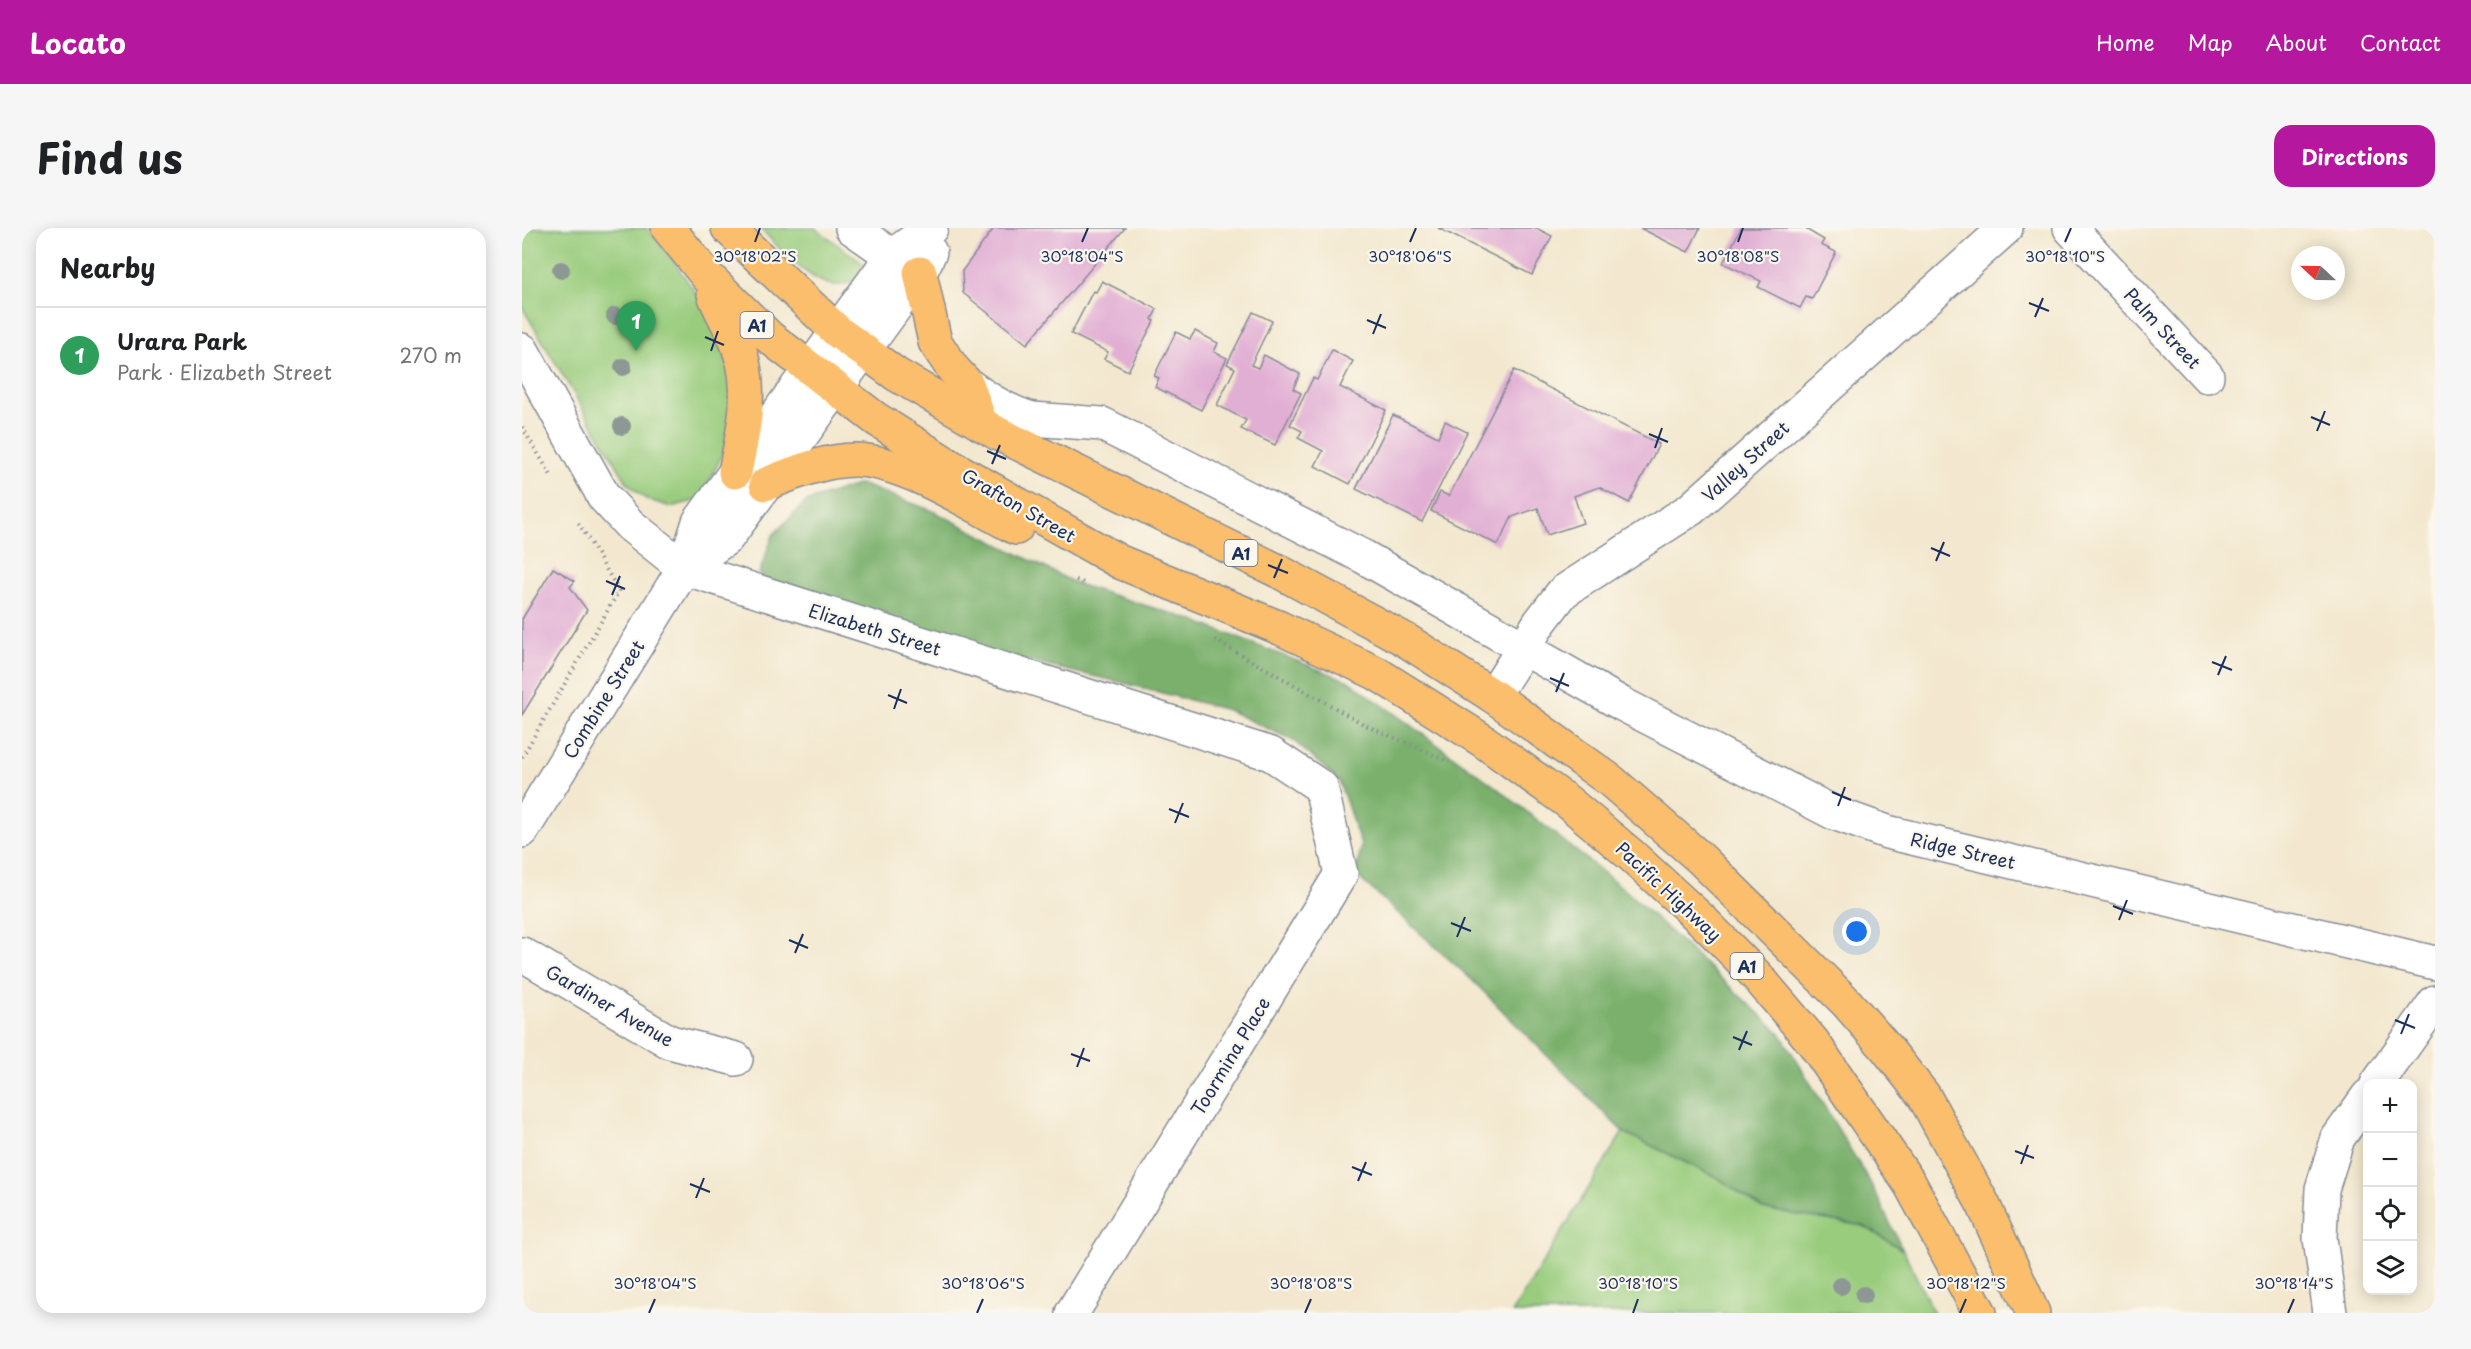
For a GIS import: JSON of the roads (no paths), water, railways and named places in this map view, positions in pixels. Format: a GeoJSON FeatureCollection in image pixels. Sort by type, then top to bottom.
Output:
{"type":"FeatureCollection","features":[{"type":"Feature","properties":{"kind":"highway","name":"Grafton Street"},"geometry":{"type":"LineString","coordinates":[[668,228],[707,276],[769,338],[876,419],[947,464],[1120,562],[1280,628],[1376,673],[1423,702]]}},
{"type":"Feature","properties":{"kind":"highway","name":"A1"},"geometry":{"type":"LineString","coordinates":[[728,228],[850,342],[897,375],[989,428],[1278,571],[1404,639],[1493,696],[1611,781],[1701,859],[1846,1002],[1924,1096],[1983,1204],[2033,1313]]}},
{"type":"Feature","properties":{"kind":"highway"},"geometry":{"type":"LineString","coordinates":[[920,273],[935,342],[953,369],[967,384],[989,428]]}},
{"type":"Feature","properties":{"kind":"highway"},"geometry":{"type":"LineString","coordinates":[[707,276],[740,349],[747,382],[744,426],[735,472]]}},
{"type":"Feature","properties":{"kind":"highway"},"geometry":{"type":"LineString","coordinates":[[766,484],[824,465],[854,460],[870,461],[913,474],[1090,565],[1120,562]]}},
{"type":"Feature","properties":{"kind":"highway","name":"Pacific Highway"},"geometry":{"type":"LineString","coordinates":[[1423,702],[1482,740],[1577,810],[1688,907],[1756,976],[1813,1042],[1910,1184],[1980,1313]]}},
{"type":"Feature","properties":{"kind":"street"},"geometry":{"type":"LineString","coordinates":[[852,228],[892,256]]}},
{"type":"Feature","properties":{"kind":"street"},"geometry":{"type":"LineString","coordinates":[[850,342],[892,256],[930,228]]}},
{"type":"Feature","properties":{"kind":"street"},"geometry":{"type":"LineString","coordinates":[[850,342],[920,273],[941,228]]}},
{"type":"Feature","properties":{"kind":"street","name":"Valley Street"},"geometry":{"type":"LineString","coordinates":[[1493,696],[1540,622],[1563,592],[1691,508],[2006,228]]}},
{"type":"Feature","properties":{"kind":"street","name":"Palm Street"},"geometry":{"type":"LineString","coordinates":[[2070,228],[2207,376]]}},
{"type":"Feature","properties":{"kind":"street","name":"Combine Street"},"geometry":{"type":"LineString","coordinates":[[522,831],[684,568],[699,522],[735,472],[822,380],[850,342]]}},
{"type":"Feature","properties":{"kind":"street","name":"Elizabeth Street"},"geometry":{"type":"LineString","coordinates":[[522,350],[604,497],[630,525],[684,568],[1271,753],[1321,787]]}},
{"type":"Feature","properties":{"kind":"street","name":"Combine Street"},"geometry":{"type":"LineString","coordinates":[[684,568],[727,538],[766,484],[822,380]]}},
{"type":"Feature","properties":{"kind":"street"},"geometry":{"type":"LineString","coordinates":[[967,384],[990,401],[1015,414],[1032,419],[1102,424],[1364,557],[1524,649]]}},
{"type":"Feature","properties":{"kind":"street"},"geometry":{"type":"LineString","coordinates":[[989,428],[1032,419]]}},
{"type":"Feature","properties":{"kind":"street","name":"Ridge Street"},"geometry":{"type":"LineString","coordinates":[[1524,649],[1622,704],[1834,813],[1887,832],[2435,963]]}},
{"type":"Feature","properties":{"kind":"street","name":"Toormina Place"},"geometry":{"type":"LineString","coordinates":[[1072,1313],[1341,874],[1321,787]]}},
{"type":"Feature","properties":{"kind":"street","name":"Gardiner Avenue"},"geometry":{"type":"LineString","coordinates":[[522,954],[670,1042],[736,1059]]}},
{"type":"Feature","properties":{"kind":"street"},"geometry":{"type":"LineString","coordinates":[[2380,1079],[2435,1002]]}},
{"type":"Feature","properties":{"kind":"street"},"geometry":{"type":"LineString","coordinates":[[2330,1313],[2320,1238],[2322,1189],[2338,1138],[2363,1102]]}},
{"type":"Feature","properties":{"kind":"place","name":"Urara Park"},"geometry":{"type":"Point","coordinates":[636,351]}}]}
